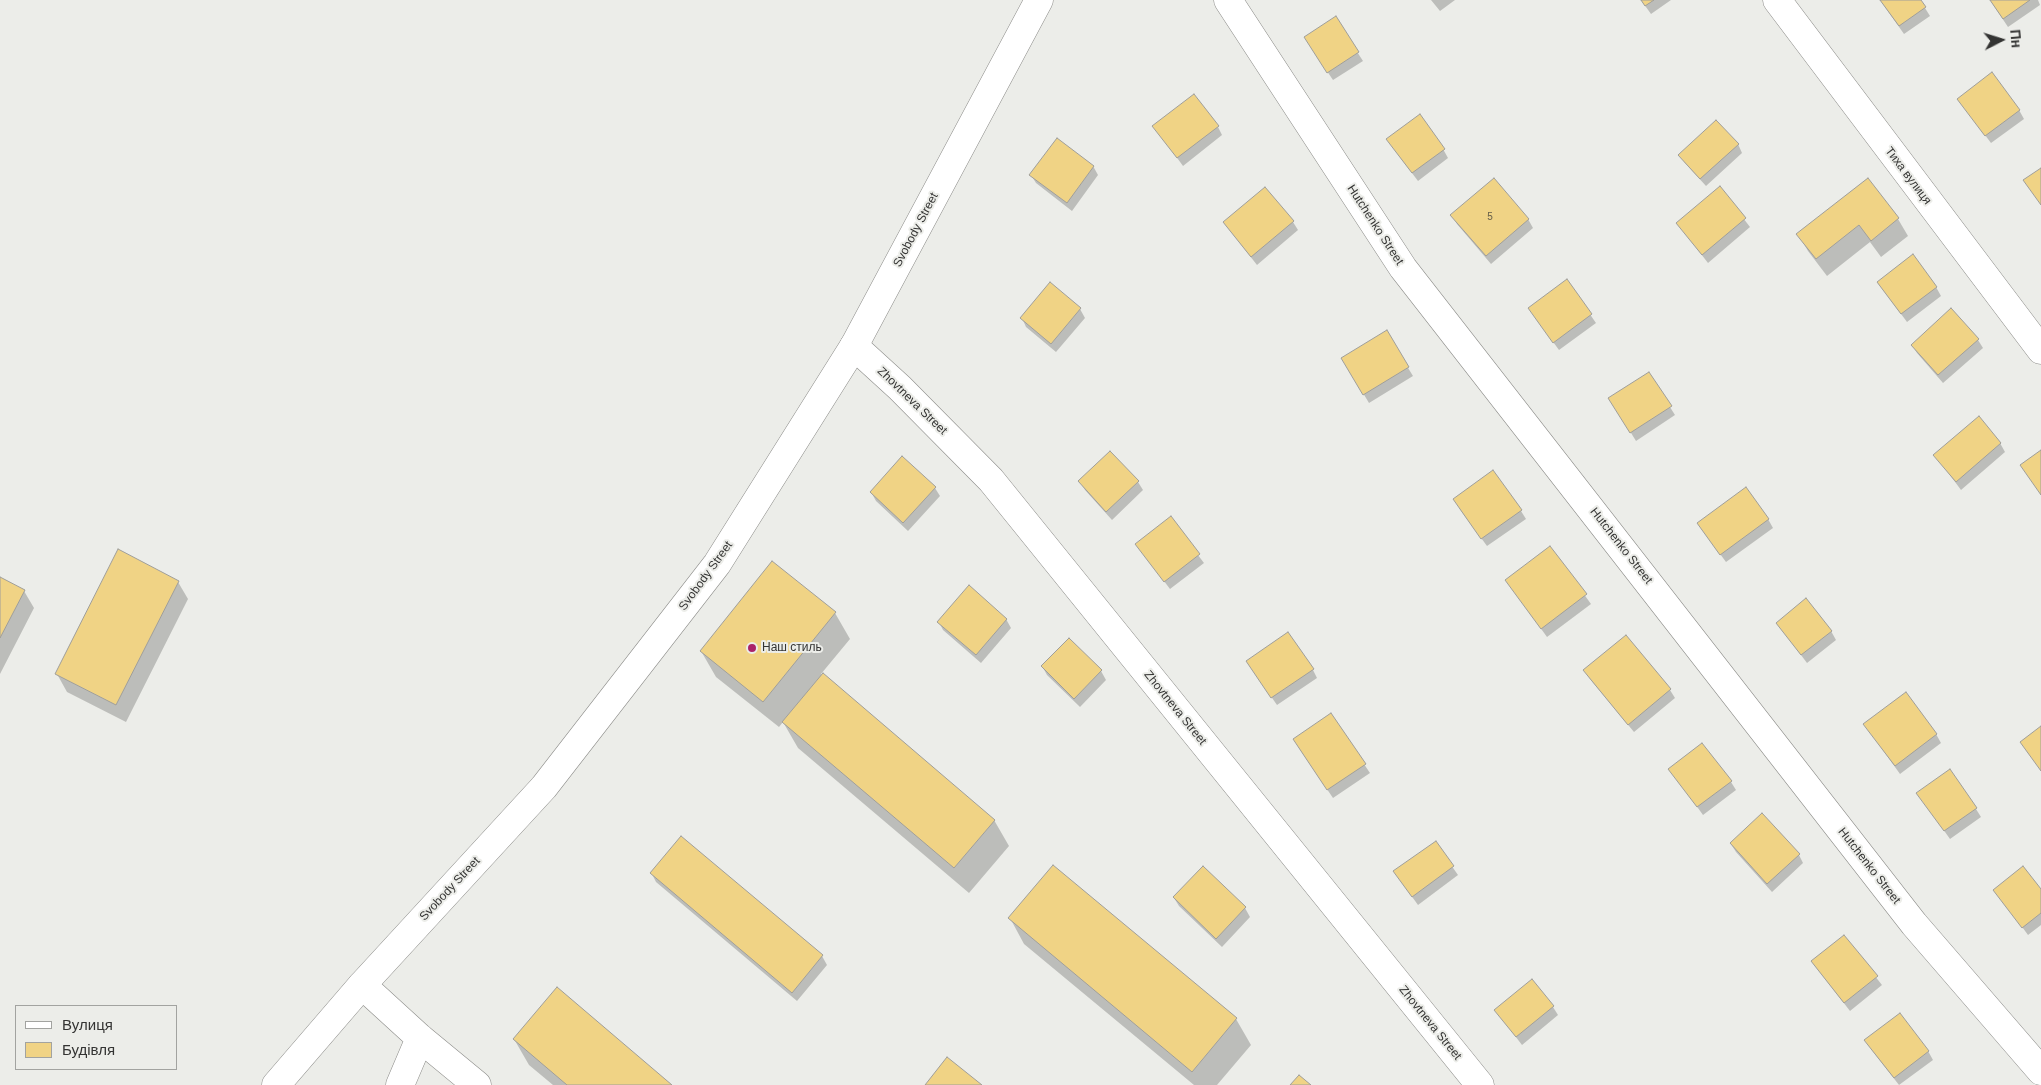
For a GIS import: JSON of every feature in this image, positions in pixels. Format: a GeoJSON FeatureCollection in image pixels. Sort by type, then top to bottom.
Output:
{"type":"FeatureCollection","features":[{"type":"Feature","properties":{"kind":"street","name":"Svobody Street"},"geometry":{"type":"LineString","coordinates":[[276,1085],[362,985],[544,787],[717,564],[854,346],[1039,0]]}},
{"type":"Feature","properties":{"kind":"street","name":"Hutchenko Street"},"geometry":{"type":"LineString","coordinates":[[1228,0],[1403,268],[1914,924],[2041,1072]]}},
{"type":"Feature","properties":{"kind":"street","name":"Тиха вулиця"},"geometry":{"type":"LineString","coordinates":[[1777,0],[2041,350]]}},
{"type":"Feature","properties":{"kind":"street","name":"Zhovtneva Street"},"geometry":{"type":"LineString","coordinates":[[854,346],[900,388],[991,480],[1480,1085]]}},
{"type":"Feature","properties":{"kind":"street"},"geometry":{"type":"LineString","coordinates":[[362,985],[420,1038],[477,1085]]}},
{"type":"Feature","properties":{"kind":"street"},"geometry":{"type":"LineString","coordinates":[[400,1085],[420,1038]]}},
{"type":"Feature","properties":{"kind":"building"},"geometry":{"type":"Polygon","coordinates":[[[1641,0],[1654,0],[1645,6],[1641,0]]]}},
{"type":"Feature","properties":{"kind":"building"},"geometry":{"type":"Polygon","coordinates":[[[1880,0],[1921,0],[1926,7],[1899,26],[1880,0]]]}},
{"type":"Feature","properties":{"kind":"building"},"geometry":{"type":"Polygon","coordinates":[[[1990,0],[2030,0],[2003,19],[1990,0]]]}},
{"type":"Feature","properties":{"kind":"building"},"geometry":{"type":"Polygon","coordinates":[[[1336,16],[1359,52],[1327,73],[1304,37],[1336,16]]]}},
{"type":"Feature","properties":{"kind":"building"},"geometry":{"type":"Polygon","coordinates":[[[1992,72],[2020,110],[1985,136],[1957,99],[1992,72]]]}},
{"type":"Feature","properties":{"kind":"building"},"geometry":{"type":"Polygon","coordinates":[[[1194,94],[1219,126],[1177,158],[1152,126],[1194,94]]]}},
{"type":"Feature","properties":{"kind":"building"},"geometry":{"type":"Polygon","coordinates":[[[1420,114],[1445,149],[1412,173],[1386,139],[1420,114]]]}},
{"type":"Feature","properties":{"kind":"building"},"geometry":{"type":"Polygon","coordinates":[[[1716,120],[1739,144],[1700,179],[1678,155],[1716,120]]]}},
{"type":"Feature","properties":{"kind":"building"},"geometry":{"type":"Polygon","coordinates":[[[1057,138],[1094,166],[1067,203],[1029,175],[1057,138]]]}},
{"type":"Feature","properties":{"kind":"building"},"geometry":{"type":"Polygon","coordinates":[[[2041,168],[2041,205],[2023,180],[2041,168]]]}},
{"type":"Feature","properties":{"kind":"building"},"geometry":{"type":"Polygon","coordinates":[[[1494,178],[1529,219],[1486,256],[1450,215],[1494,178]]]}},
{"type":"Feature","properties":{"kind":"building"},"geometry":{"type":"Polygon","coordinates":[[[1868,178],[1899,218],[1871,241],[1859,225],[1816,259],[1796,234],[1868,178]]]}},
{"type":"Feature","properties":{"kind":"building"},"geometry":{"type":"Polygon","coordinates":[[[1720,186],[1746,218],[1702,255],[1676,223],[1720,186]]]}},
{"type":"Feature","properties":{"kind":"building"},"geometry":{"type":"Polygon","coordinates":[[[1265,187],[1294,221],[1251,257],[1223,222],[1265,187]]]}},
{"type":"Feature","properties":{"kind":"building"},"geometry":{"type":"Polygon","coordinates":[[[1913,254],[1937,287],[1901,314],[1877,282],[1913,254]]]}},
{"type":"Feature","properties":{"kind":"building"},"geometry":{"type":"Polygon","coordinates":[[[1567,279],[1592,314],[1553,343],[1528,308],[1567,279]]]}},
{"type":"Feature","properties":{"kind":"building"},"geometry":{"type":"Polygon","coordinates":[[[1050,282],[1081,308],[1051,344],[1020,318],[1050,282]]]}},
{"type":"Feature","properties":{"kind":"building"},"geometry":{"type":"Polygon","coordinates":[[[1951,308],[1979,339],[1938,375],[1911,345],[1951,308]]]}},
{"type":"Feature","properties":{"kind":"building"},"geometry":{"type":"Polygon","coordinates":[[[1387,330],[1409,367],[1363,395],[1341,358],[1387,330]]]}},
{"type":"Feature","properties":{"kind":"building"},"geometry":{"type":"Polygon","coordinates":[[[1649,372],[1672,406],[1630,433],[1608,398],[1649,372]]]}},
{"type":"Feature","properties":{"kind":"building"},"geometry":{"type":"Polygon","coordinates":[[[1979,416],[2001,443],[1956,482],[1933,455],[1979,416]]]}},
{"type":"Feature","properties":{"kind":"building"},"geometry":{"type":"Polygon","coordinates":[[[2041,450],[2041,495],[2020,465],[2041,450]]]}},
{"type":"Feature","properties":{"kind":"building"},"geometry":{"type":"Polygon","coordinates":[[[1110,451],[1139,481],[1106,512],[1078,481],[1110,451]]]}},
{"type":"Feature","properties":{"kind":"building"},"geometry":{"type":"Polygon","coordinates":[[[902,456],[936,487],[903,523],[870,492],[902,456]]]}},
{"type":"Feature","properties":{"kind":"building"},"geometry":{"type":"Polygon","coordinates":[[[1493,470],[1522,510],[1481,539],[1453,499],[1493,470]]]}},
{"type":"Feature","properties":{"kind":"building"},"geometry":{"type":"Polygon","coordinates":[[[1746,487],[1769,519],[1720,555],[1697,523],[1746,487]]]}},
{"type":"Feature","properties":{"kind":"building"},"geometry":{"type":"Polygon","coordinates":[[[1171,516],[1200,554],[1164,582],[1135,544],[1171,516]]]}},
{"type":"Feature","properties":{"kind":"building"},"geometry":{"type":"Polygon","coordinates":[[[1550,546],[1587,594],[1541,629],[1505,580],[1550,546]]]}},
{"type":"Feature","properties":{"kind":"building"},"geometry":{"type":"Polygon","coordinates":[[[118,549],[179,581],[116,705],[55,674],[118,549]]]}},
{"type":"Feature","properties":{"kind":"building"},"geometry":{"type":"Polygon","coordinates":[[[772,561],[836,612],[763,702],[700,651],[772,561]]]}},
{"type":"Feature","properties":{"kind":"building"},"geometry":{"type":"Polygon","coordinates":[[[0,577],[25,590],[0,638],[0,577]]]}},
{"type":"Feature","properties":{"kind":"building"},"geometry":{"type":"Polygon","coordinates":[[[969,585],[1007,619],[976,655],[937,622],[969,585]]]}},
{"type":"Feature","properties":{"kind":"building"},"geometry":{"type":"Polygon","coordinates":[[[1806,598],[1832,631],[1801,655],[1776,623],[1806,598]]]}},
{"type":"Feature","properties":{"kind":"building"},"geometry":{"type":"Polygon","coordinates":[[[1288,632],[1314,669],[1271,698],[1246,661],[1288,632]]]}},
{"type":"Feature","properties":{"kind":"building"},"geometry":{"type":"Polygon","coordinates":[[[1626,635],[1671,689],[1628,725],[1583,670],[1626,635]]]}},
{"type":"Feature","properties":{"kind":"building"},"geometry":{"type":"Polygon","coordinates":[[[1069,638],[1102,670],[1074,699],[1041,666],[1069,638]]]}},
{"type":"Feature","properties":{"kind":"building"},"geometry":{"type":"Polygon","coordinates":[[[823,673],[995,820],[954,868],[782,722],[823,673]]]}},
{"type":"Feature","properties":{"kind":"building"},"geometry":{"type":"Polygon","coordinates":[[[1906,692],[1937,734],[1895,766],[1863,724],[1906,692]]]}},
{"type":"Feature","properties":{"kind":"building"},"geometry":{"type":"Polygon","coordinates":[[[1331,713],[1366,764],[1327,790],[1293,739],[1331,713]]]}},
{"type":"Feature","properties":{"kind":"building"},"geometry":{"type":"Polygon","coordinates":[[[2041,726],[2041,771],[2020,742],[2041,726]]]}},
{"type":"Feature","properties":{"kind":"building"},"geometry":{"type":"Polygon","coordinates":[[[1702,743],[1732,781],[1697,807],[1668,769],[1702,743]]]}},
{"type":"Feature","properties":{"kind":"building"},"geometry":{"type":"Polygon","coordinates":[[[1950,769],[1977,808],[1944,831],[1916,793],[1950,769]]]}},
{"type":"Feature","properties":{"kind":"building"},"geometry":{"type":"Polygon","coordinates":[[[1762,813],[1800,854],[1767,884],[1730,843],[1762,813]]]}},
{"type":"Feature","properties":{"kind":"building"},"geometry":{"type":"Polygon","coordinates":[[[681,836],[823,955],[792,993],[650,873],[681,836]]]}},
{"type":"Feature","properties":{"kind":"building"},"geometry":{"type":"Polygon","coordinates":[[[1436,841],[1454,866],[1412,897],[1393,871],[1436,841]]]}},
{"type":"Feature","properties":{"kind":"building"},"geometry":{"type":"Polygon","coordinates":[[[1053,865],[1237,1018],[1192,1072],[1008,918],[1053,865]]]}},
{"type":"Feature","properties":{"kind":"building"},"geometry":{"type":"Polygon","coordinates":[[[1203,866],[1246,907],[1216,939],[1173,897],[1203,866]]]}},
{"type":"Feature","properties":{"kind":"building"},"geometry":{"type":"Polygon","coordinates":[[[2023,866],[2041,889],[2041,913],[2022,928],[1993,890],[2023,866]]]}},
{"type":"Feature","properties":{"kind":"building"},"geometry":{"type":"Polygon","coordinates":[[[1844,935],[1878,976],[1844,1003],[1811,961],[1844,935]]]}},
{"type":"Feature","properties":{"kind":"building"},"geometry":{"type":"Polygon","coordinates":[[[1532,979],[1554,1006],[1516,1037],[1494,1010],[1532,979]]]}},
{"type":"Feature","properties":{"kind":"building"},"geometry":{"type":"Polygon","coordinates":[[[557,987],[672,1085],[567,1085],[513,1039],[557,987]]]}},
{"type":"Feature","properties":{"kind":"building"},"geometry":{"type":"Polygon","coordinates":[[[1900,1013],[1929,1051],[1894,1078],[1864,1040],[1900,1013]]]}},
{"type":"Feature","properties":{"kind":"building"},"geometry":{"type":"Polygon","coordinates":[[[947,1057],[982,1085],[925,1085],[947,1057]]]}},
{"type":"Feature","properties":{"kind":"building"},"geometry":{"type":"Polygon","coordinates":[[[1299,1075],[1311,1085],[1290,1085],[1299,1075]]]}},
{"type":"Feature","properties":{"kind":"place","name":"Наш стиль"},"geometry":{"type":"Point","coordinates":[752,648]}}]}
